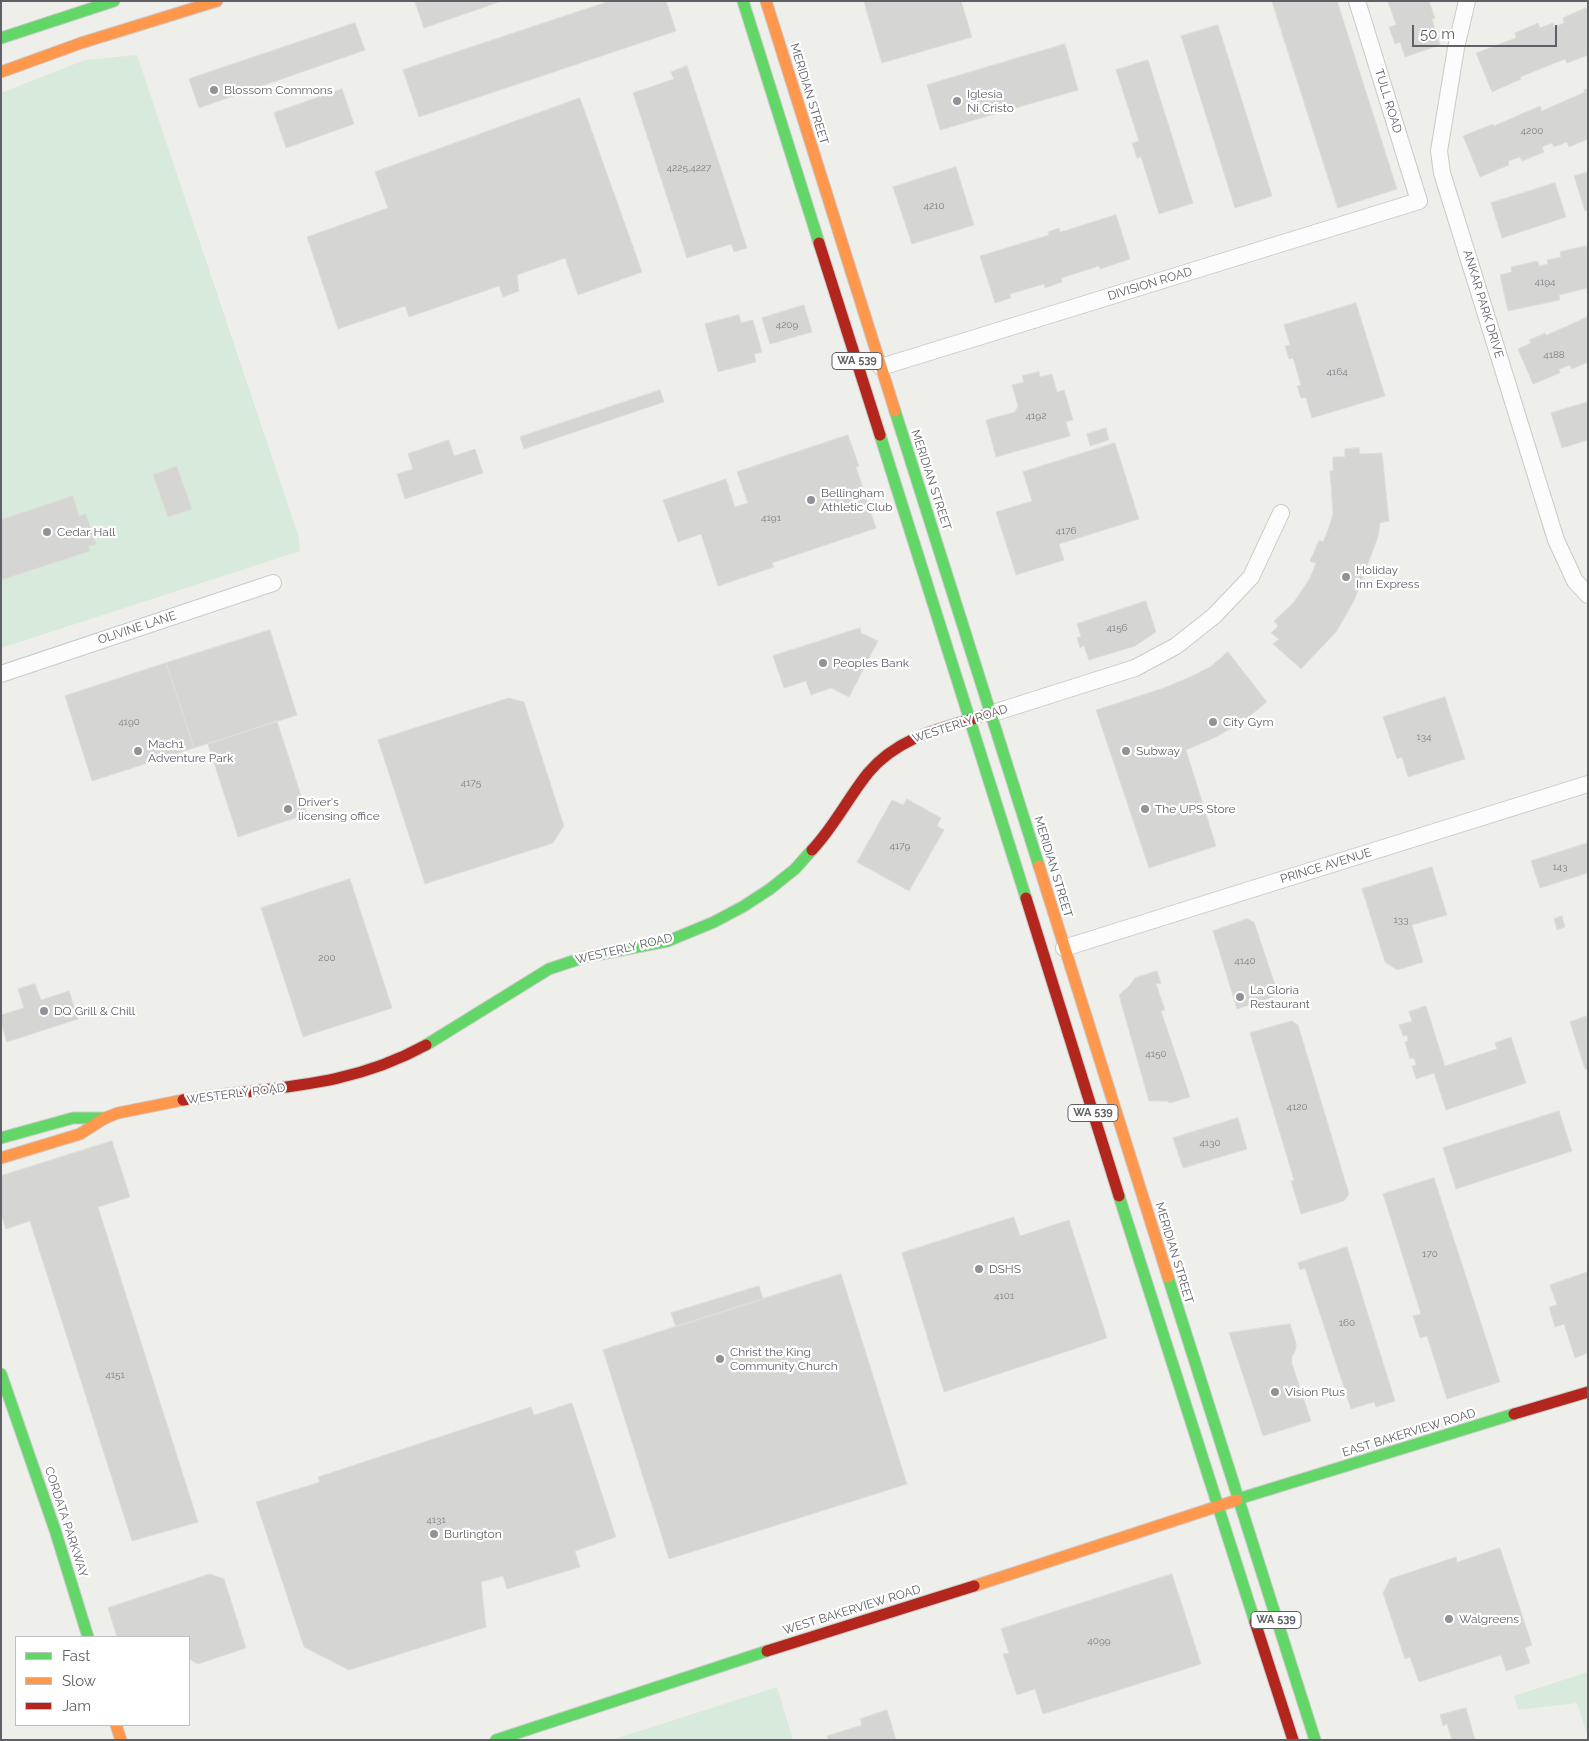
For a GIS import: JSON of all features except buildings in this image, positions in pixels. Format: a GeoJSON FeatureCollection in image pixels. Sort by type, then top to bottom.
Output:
{"type":"FeatureCollection","features":[{"type":"Feature","properties":{"kind":"main road"},"geometry":{"type":"LineString","coordinates":[[1,38],[114,1]]}},
{"type":"Feature","properties":{"kind":"main road"},"geometry":{"type":"LineString","coordinates":[[1,72],[38,57],[217,1]]}},
{"type":"Feature","properties":{"kind":"main road","name":"WA 539"},"geometry":{"type":"LineString","coordinates":[[743,1],[1217,1506],[1293,1740]]}},
{"type":"Feature","properties":{"kind":"main road","name":"MERIDIAN STREET"},"geometry":{"type":"LineString","coordinates":[[766,1],[1315,1740]]}},
{"type":"Feature","properties":{"kind":"main road"},"geometry":{"type":"LineString","coordinates":[[859,369],[876,386],[911,496],[931,526]]}},
{"type":"Feature","properties":{"kind":"main road","name":"WESTERLY ROAD"},"geometry":{"type":"LineString","coordinates":[[1,1158],[79,1134],[106,1118],[129,1110],[182,1100],[312,1085],[371,1070],[398,1060],[557,965],[609,951],[667,941],[700,928],[761,896],[784,880],[805,860],[828,832],[862,779],[886,755],[902,744],[929,732],[990,714]]}},
{"type":"Feature","properties":{"kind":"main road"},"geometry":{"type":"LineString","coordinates":[[1017,870],[1040,905],[1048,930],[1064,948]]}},
{"type":"Feature","properties":{"kind":"main road","name":"WESTERLY ROAD"},"geometry":{"type":"LineString","coordinates":[[1,1138],[73,1118],[106,1118]]}},
{"type":"Feature","properties":{"kind":"main road","name":"CORDATA PARKWAY"},"geometry":{"type":"LineString","coordinates":[[1,1374],[88,1636]]}},
{"type":"Feature","properties":{"kind":"main road","name":"EAST BAKERVIEW ROAD"},"geometry":{"type":"LineString","coordinates":[[1217,1506],[1588,1392]]}},
{"type":"Feature","properties":{"kind":"main road","name":"CORDATA PARKWAY"},"geometry":{"type":"LineString","coordinates":[[1,1398],[16,1416]]}},
{"type":"Feature","properties":{"kind":"main road","name":"WEST BAKERVIEW ROAD"},"geometry":{"type":"LineString","coordinates":[[496,1740],[680,1678],[958,1591],[1217,1506]]}},
{"type":"Feature","properties":{"kind":"main road"},"geometry":{"type":"LineString","coordinates":[[116,1726],[121,1740]]}},
{"type":"Feature","properties":{"kind":"street","name":"TULL ROAD"},"geometry":{"type":"LineString","coordinates":[[1356,1],[1419,201]]}},
{"type":"Feature","properties":{"kind":"street","name":"ANKAR PARK DRIVE"},"geometry":{"type":"LineString","coordinates":[[1467,1],[1456,48],[1439,151],[1442,173],[1556,540],[1575,581],[1588,595]]}},
{"type":"Feature","properties":{"kind":"street","name":"DIVISION ROAD"},"geometry":{"type":"LineString","coordinates":[[881,367],[1419,201]]}},
{"type":"Feature","properties":{"kind":"street","name":"WESTERLY ROAD"},"geometry":{"type":"LineString","coordinates":[[990,714],[1135,668],[1176,646],[1214,616],[1251,578],[1281,513]]}},
{"type":"Feature","properties":{"kind":"street","name":"OLIVINE LANE"},"geometry":{"type":"LineString","coordinates":[[1,674],[273,583]]}},
{"type":"Feature","properties":{"kind":"street","name":"PRINCE AVENUE"},"geometry":{"type":"LineString","coordinates":[[1064,948],[1588,784]]}},
{"type":"Feature","properties":{"kind":"green space"},"geometry":{"type":"Polygon","coordinates":[[[137,55],[298,535],[300,551],[1,648],[1,93],[85,60],[137,55]]]}},
{"type":"Feature","properties":{"kind":"green space"},"geometry":{"type":"Polygon","coordinates":[[[1588,1672],[1588,1737],[1577,1703],[1518,1710],[1514,1696],[1588,1672]]]}},
{"type":"Feature","properties":{"kind":"green space"},"geometry":{"type":"Polygon","coordinates":[[[777,1687],[793,1740],[612,1740],[777,1687]]]}},
{"type":"Feature","properties":{"kind":"traffic: fast"},"geometry":{"type":"LineString","coordinates":[[1,38],[114,1]]}},
{"type":"Feature","properties":{"kind":"traffic: fast"},"geometry":{"type":"LineString","coordinates":[[743,1],[819,243]]}},
{"type":"Feature","properties":{"kind":"traffic: fast"},"geometry":{"type":"LineString","coordinates":[[895,411],[1039,866]]}},
{"type":"Feature","properties":{"kind":"traffic: fast"},"geometry":{"type":"LineString","coordinates":[[880,435],[1026,898]]}},
{"type":"Feature","properties":{"kind":"traffic: fast"},"geometry":{"type":"LineString","coordinates":[[426,1045],[549,969],[585,957],[668,941],[714,922],[770,889],[795,869],[812,850]]}},
{"type":"Feature","properties":{"kind":"traffic: fast"},"geometry":{"type":"LineString","coordinates":[[1,1138],[73,1118],[106,1118]]}},
{"type":"Feature","properties":{"kind":"traffic: fast"},"geometry":{"type":"LineString","coordinates":[[1119,1196],[1255,1622]]}},
{"type":"Feature","properties":{"kind":"traffic: fast"},"geometry":{"type":"LineString","coordinates":[[1168,1277],[1315,1740]]}},
{"type":"Feature","properties":{"kind":"traffic: fast"},"geometry":{"type":"LineString","coordinates":[[1,1374],[55,1530],[88,1636]]}},
{"type":"Feature","properties":{"kind":"traffic: fast"},"geometry":{"type":"LineString","coordinates":[[1238,1499],[1514,1414]]}},
{"type":"Feature","properties":{"kind":"traffic: fast"},"geometry":{"type":"LineString","coordinates":[[496,1740],[767,1651]]}},
{"type":"Feature","properties":{"kind":"traffic: slow"},"geometry":{"type":"LineString","coordinates":[[1,72],[81,43],[217,1]]}},
{"type":"Feature","properties":{"kind":"traffic: slow"},"geometry":{"type":"LineString","coordinates":[[766,1],[895,411]]}},
{"type":"Feature","properties":{"kind":"traffic: slow"},"geometry":{"type":"LineString","coordinates":[[1039,866],[1168,1277]]}},
{"type":"Feature","properties":{"kind":"traffic: slow"},"geometry":{"type":"LineString","coordinates":[[1,1158],[80,1134],[105,1118],[118,1113],[183,1100]]}},
{"type":"Feature","properties":{"kind":"traffic: slow"},"geometry":{"type":"LineString","coordinates":[[974,1586],[1237,1500]]}},
{"type":"Feature","properties":{"kind":"traffic: slow"},"geometry":{"type":"LineString","coordinates":[[116,1726],[121,1740]]}},
{"type":"Feature","properties":{"kind":"traffic: jam"},"geometry":{"type":"LineString","coordinates":[[819,243],[880,435]]}},
{"type":"Feature","properties":{"kind":"traffic: jam"},"geometry":{"type":"LineString","coordinates":[[812,850],[827,832],[868,773],[880,760],[893,750],[923,735],[986,715]]}},
{"type":"Feature","properties":{"kind":"traffic: jam"},"geometry":{"type":"LineString","coordinates":[[1026,898],[1119,1196]]}},
{"type":"Feature","properties":{"kind":"traffic: jam"},"geometry":{"type":"LineString","coordinates":[[183,1100],[307,1084],[336,1078],[366,1071],[396,1060],[426,1045]]}},
{"type":"Feature","properties":{"kind":"traffic: jam"},"geometry":{"type":"LineString","coordinates":[[1514,1414],[1588,1392]]}},
{"type":"Feature","properties":{"kind":"traffic: jam"},"geometry":{"type":"LineString","coordinates":[[767,1651],[974,1586]]}},
{"type":"Feature","properties":{"kind":"traffic: jam"},"geometry":{"type":"LineString","coordinates":[[1255,1622],[1293,1740]]}},
{"type":"Feature","properties":{"kind":"place","name":"Blossom Commons"},"geometry":{"type":"Point","coordinates":[214,90]}},
{"type":"Feature","properties":{"kind":"place","name":"Iglesia Ni Cristo"},"geometry":{"type":"Point","coordinates":[957,101]}},
{"type":"Feature","properties":{"kind":"place","name":"Bellingham Athletic Club"},"geometry":{"type":"Point","coordinates":[811,500]}},
{"type":"Feature","properties":{"kind":"place","name":"Cedar Hall"},"geometry":{"type":"Point","coordinates":[47,532]}},
{"type":"Feature","properties":{"kind":"place","name":"Holiday Inn Express"},"geometry":{"type":"Point","coordinates":[1346,577]}},
{"type":"Feature","properties":{"kind":"place","name":"Peoples Bank"},"geometry":{"type":"Point","coordinates":[823,663]}},
{"type":"Feature","properties":{"kind":"place","name":"City Gym"},"geometry":{"type":"Point","coordinates":[1213,722]}},
{"type":"Feature","properties":{"kind":"place","name":"Mach1 Adventure Park"},"geometry":{"type":"Point","coordinates":[138,751]}},
{"type":"Feature","properties":{"kind":"place","name":"Subway"},"geometry":{"type":"Point","coordinates":[1126,751]}},
{"type":"Feature","properties":{"kind":"place","name":"Driver's licensing office"},"geometry":{"type":"Point","coordinates":[288,809]}},
{"type":"Feature","properties":{"kind":"place","name":"The UPS Store"},"geometry":{"type":"Point","coordinates":[1145,809]}},
{"type":"Feature","properties":{"kind":"place","name":"La Gloria Restaurant"},"geometry":{"type":"Point","coordinates":[1240,997]}},
{"type":"Feature","properties":{"kind":"place","name":"DQ Grill & Chill"},"geometry":{"type":"Point","coordinates":[44,1011]}},
{"type":"Feature","properties":{"kind":"place","name":"DSHS"},"geometry":{"type":"Point","coordinates":[979,1269]}},
{"type":"Feature","properties":{"kind":"place","name":"Christ the King Community Church"},"geometry":{"type":"Point","coordinates":[720,1359]}},
{"type":"Feature","properties":{"kind":"place","name":"Vision Plus"},"geometry":{"type":"Point","coordinates":[1275,1392]}},
{"type":"Feature","properties":{"kind":"place","name":"Burlington"},"geometry":{"type":"Point","coordinates":[434,1534]}},
{"type":"Feature","properties":{"kind":"place","name":"Walgreens"},"geometry":{"type":"Point","coordinates":[1449,1619]}}]}
